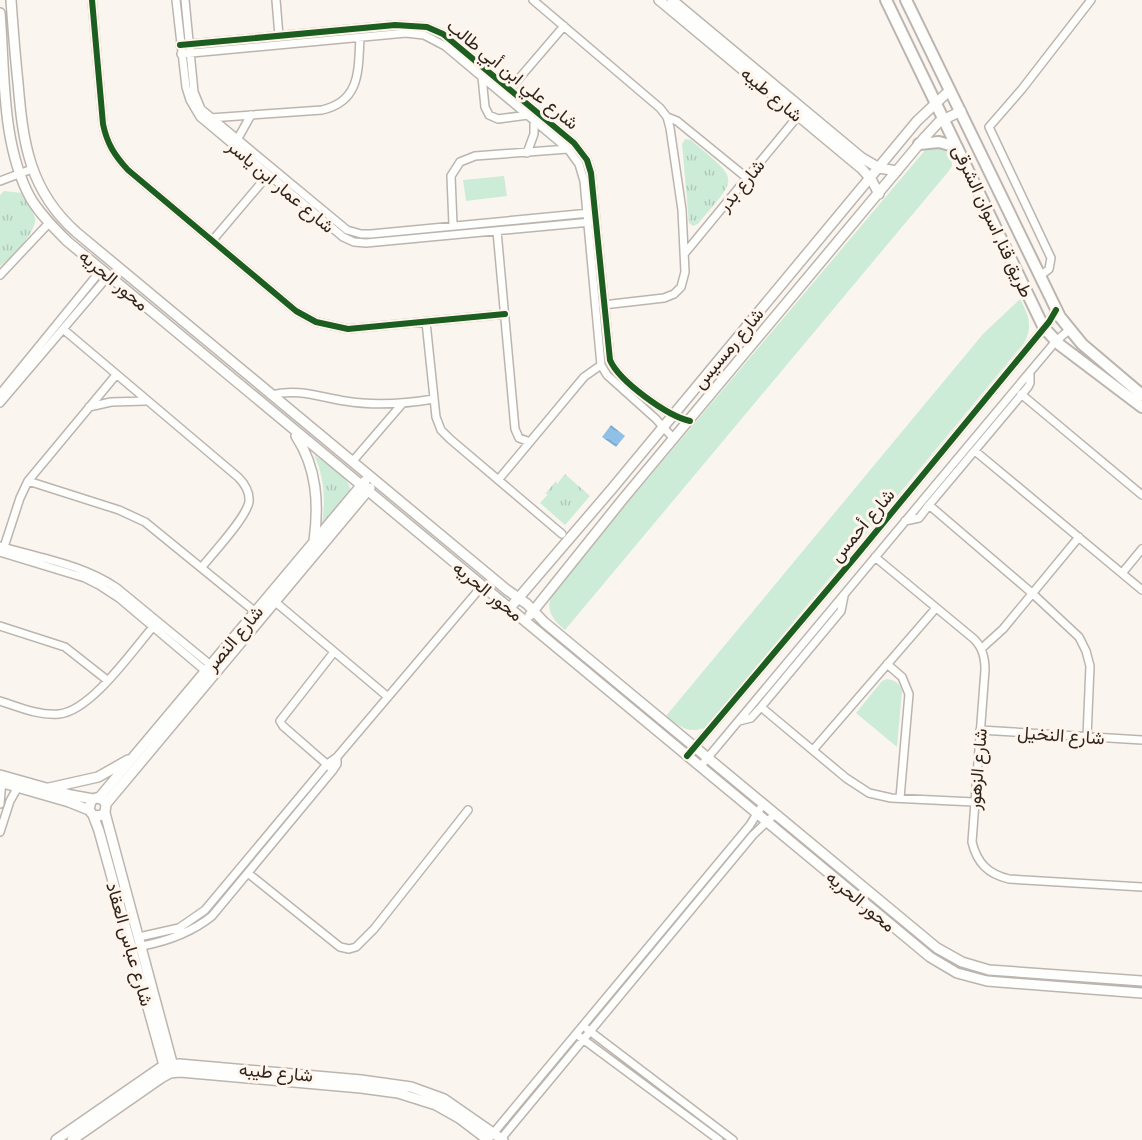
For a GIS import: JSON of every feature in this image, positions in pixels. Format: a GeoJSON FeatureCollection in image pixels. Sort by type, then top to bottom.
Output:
{"type":"FeatureCollection","features":[{"type":"Feature","properties":{"kind":"main road","name":"محور الحريه"},"geometry":{"type":"LineString","coordinates":[[11,0],[23,139],[32,169],[46,198],[69,226],[372,480],[519,598],[544,622],[926,939],[955,959],[975,967],[996,971],[1142,981]]}},
{"type":"Feature","properties":{"kind":"main road","name":"شارع طيبه"},"geometry":{"type":"LineString","coordinates":[[659,0],[671,3],[862,158],[879,168],[897,171]]}},
{"type":"Feature","properties":{"kind":"main road","name":"طريق قنا, اسوان الشرقى"},"geometry":{"type":"LineString","coordinates":[[886,0],[1044,328],[1056,341],[1142,407]]}},
{"type":"Feature","properties":{"kind":"main road","name":"طريق قنا, اسوان الشرقى"},"geometry":{"type":"LineString","coordinates":[[906,0],[1056,310],[1082,345],[1142,395]]}},
{"type":"Feature","properties":{"kind":"main road","name":"شارع طيبه"},"geometry":{"type":"LineString","coordinates":[[671,3],[798,116],[862,169],[871,179],[879,194]]}},
{"type":"Feature","properties":{"kind":"main road","name":"محور الحريه"},"geometry":{"type":"LineString","coordinates":[[0,13],[4,109],[20,173],[32,199],[49,223],[105,272],[917,948],[950,969],[971,978],[995,982],[1142,993]]}},
{"type":"Feature","properties":{"kind":"main road","name":"شارع رمسيس"},"geometry":{"type":"LineString","coordinates":[[509,609],[664,427],[924,113],[950,90]]}},
{"type":"Feature","properties":{"kind":"main road","name":"شارع رمسيس"},"geometry":{"type":"LineString","coordinates":[[525,621],[919,144],[944,119],[961,111]]}},
{"type":"Feature","properties":{"kind":"main road"},"geometry":{"type":"LineString","coordinates":[[919,144],[939,142],[957,147]]}},
{"type":"Feature","properties":{"kind":"main road"},"geometry":{"type":"LineString","coordinates":[[291,429],[306,454],[315,482],[318,545]]}},
{"type":"Feature","properties":{"kind":"main road","name":"شارع النصر"},"geometry":{"type":"LineString","coordinates":[[101,803],[372,480]]}},
{"type":"Feature","properties":{"kind":"main road"},"geometry":{"type":"LineString","coordinates":[[468,574],[476,565]]}},
{"type":"Feature","properties":{"kind":"main road","name":"شارع النصر"},"geometry":{"type":"LineString","coordinates":[[101,803],[138,754],[212,671]]}},
{"type":"Feature","properties":{"kind":"main road"},"geometry":{"type":"LineString","coordinates":[[49,788],[98,777],[114,770],[138,754]]}},
{"type":"Feature","properties":{"kind":"main road"},"geometry":{"type":"LineString","coordinates":[[1,779],[69,802],[99,816],[101,803]]}},
{"type":"Feature","properties":{"kind":"main road"},"geometry":{"type":"LineString","coordinates":[[20,784],[49,788],[101,803]]}},
{"type":"Feature","properties":{"kind":"main road"},"geometry":{"type":"LineString","coordinates":[[91,812],[89,804],[101,803]]}},
{"type":"Feature","properties":{"kind":"main road","name":"شارع عباس العقاد"},"geometry":{"type":"LineString","coordinates":[[101,803],[141,942],[169,1069]]}},
{"type":"Feature","properties":{"kind":"main road","name":"شارع عباس العقاد"},"geometry":{"type":"LineString","coordinates":[[91,812],[169,1069]]}},
{"type":"Feature","properties":{"kind":"main road","name":"شارع طيبه"},"geometry":{"type":"LineString","coordinates":[[169,1069],[362,1080],[411,1087],[444,1099],[496,1139]]}},
{"type":"Feature","properties":{"kind":"main road"},"geometry":{"type":"LineString","coordinates":[[56,1140],[169,1069]]}},
{"type":"Feature","properties":{"kind":"main road"},"geometry":{"type":"LineString","coordinates":[[72,1140],[169,1069]]}},
{"type":"Feature","properties":{"kind":"street"},"geometry":{"type":"LineString","coordinates":[[92,0],[103,124],[111,149],[128,170],[296,310],[316,322],[348,329],[505,314]]}},
{"type":"Feature","properties":{"kind":"street","name":"شارع عمار ابن ياسر"},"geometry":{"type":"LineString","coordinates":[[176,0],[184,44],[188,93],[200,117],[333,231],[354,242],[372,243],[596,221]]}},
{"type":"Feature","properties":{"kind":"street","name":"شارع عمار ابن ياسر"},"geometry":{"type":"LineString","coordinates":[[184,44],[185,0]]}},
{"type":"Feature","properties":{"kind":"street"},"geometry":{"type":"LineString","coordinates":[[276,0],[279,36]]}},
{"type":"Feature","properties":{"kind":"street"},"geometry":{"type":"LineString","coordinates":[[534,0],[665,115],[677,121],[747,178]]}},
{"type":"Feature","properties":{"kind":"street"},"geometry":{"type":"LineString","coordinates":[[1040,276],[1049,269],[1051,258],[989,127],[1022,89],[1091,0]]}},
{"type":"Feature","properties":{"kind":"street","name":"شارع علي ابن أبي طالب"},"geometry":{"type":"LineString","coordinates":[[184,44],[395,25],[427,27],[450,39],[574,143],[583,154],[591,173],[608,355],[615,370],[658,406],[673,416],[690,421]]}},
{"type":"Feature","properties":{"kind":"street"},"geometry":{"type":"LineString","coordinates":[[510,89],[564,26]]}},
{"type":"Feature","properties":{"kind":"street","name":"شارع علي ابن أبي طالب"},"geometry":{"type":"LineString","coordinates":[[185,54],[406,33],[424,35],[440,41],[576,159],[583,175],[601,365]]}},
{"type":"Feature","properties":{"kind":"street"},"geometry":{"type":"LineString","coordinates":[[210,118],[322,110],[338,104],[350,94],[356,80],[360,38]]}},
{"type":"Feature","properties":{"kind":"street","name":"شارع عمار ابن ياسر"},"geometry":{"type":"LineString","coordinates":[[185,54],[195,98],[201,109],[338,224],[351,231],[366,234],[595,213]]}},
{"type":"Feature","properties":{"kind":"street"},"geometry":{"type":"LineString","coordinates":[[482,76],[485,107],[489,116],[498,119],[531,118],[534,134],[527,153]]}},
{"type":"Feature","properties":{"kind":"street"},"geometry":{"type":"LineString","coordinates":[[237,140],[251,115]]}},
{"type":"Feature","properties":{"kind":"street"},"geometry":{"type":"LineString","coordinates":[[657,118],[665,115]]}},
{"type":"Feature","properties":{"kind":"street"},"geometry":{"type":"LineString","coordinates":[[603,305],[664,298],[674,294],[681,287],[684,278],[685,253],[674,156],[665,115]]}},
{"type":"Feature","properties":{"kind":"street","name":"شارع بدر"},"geometry":{"type":"LineString","coordinates":[[685,253],[798,116]]}},
{"type":"Feature","properties":{"kind":"street"},"geometry":{"type":"LineString","coordinates":[[453,225],[451,176],[460,162],[475,156],[568,150]]}},
{"type":"Feature","properties":{"kind":"street"},"geometry":{"type":"LineString","coordinates":[[0,181],[32,169]]}},
{"type":"Feature","properties":{"kind":"street"},"geometry":{"type":"LineString","coordinates":[[212,241],[268,176]]}},
{"type":"Feature","properties":{"kind":"street"},"geometry":{"type":"LineString","coordinates":[[0,275],[49,223]]}},
{"type":"Feature","properties":{"kind":"street"},"geometry":{"type":"LineString","coordinates":[[497,231],[514,429],[519,438],[530,442]]}},
{"type":"Feature","properties":{"kind":"street"},"geometry":{"type":"LineString","coordinates":[[2,395],[63,329],[105,272]]}},
{"type":"Feature","properties":{"kind":"street"},"geometry":{"type":"LineString","coordinates":[[2,395],[105,272]]}},
{"type":"Feature","properties":{"kind":"street","name":"شارع أحمس"},"geometry":{"type":"LineString","coordinates":[[687,756],[856,556],[1044,328],[1056,310]]}},
{"type":"Feature","properties":{"kind":"street"},"geometry":{"type":"LineString","coordinates":[[426,322],[438,423],[445,435],[562,534]]}},
{"type":"Feature","properties":{"kind":"street"},"geometry":{"type":"LineString","coordinates":[[63,329],[238,477],[247,488],[249,495],[247,510],[202,567]]}},
{"type":"Feature","properties":{"kind":"street","name":"شارع أحمس"},"geometry":{"type":"LineString","coordinates":[[700,767],[1056,341],[1069,330]]}},
{"type":"Feature","properties":{"kind":"street"},"geometry":{"type":"LineString","coordinates":[[499,479],[584,377],[601,365],[607,375],[664,427],[674,440]]}},
{"type":"Feature","properties":{"kind":"street"},"geometry":{"type":"LineString","coordinates":[[905,521],[919,518],[1030,383],[1030,372]]}},
{"type":"Feature","properties":{"kind":"street"},"geometry":{"type":"LineString","coordinates":[[1,549],[28,481],[116,375]]}},
{"type":"Feature","properties":{"kind":"street"},"geometry":{"type":"LineString","coordinates":[[271,395],[294,392],[353,402],[402,404],[434,399]]}},
{"type":"Feature","properties":{"kind":"street"},"geometry":{"type":"LineString","coordinates":[[1021,394],[1142,495]]}},
{"type":"Feature","properties":{"kind":"street"},"geometry":{"type":"LineString","coordinates":[[89,407],[111,402],[147,401]]}},
{"type":"Feature","properties":{"kind":"street"},"geometry":{"type":"LineString","coordinates":[[352,462],[402,404]]}},
{"type":"Feature","properties":{"kind":"street"},"geometry":{"type":"LineString","coordinates":[[975,450],[1142,590]]}},
{"type":"Feature","properties":{"kind":"street"},"geometry":{"type":"LineString","coordinates":[[28,481],[137,518],[202,567],[259,615]]}},
{"type":"Feature","properties":{"kind":"street"},"geometry":{"type":"LineString","coordinates":[[929,505],[1074,632],[1086,651],[1089,666],[1087,737]]}},
{"type":"Feature","properties":{"kind":"street"},"geometry":{"type":"LineString","coordinates":[[875,557],[974,639],[981,648],[998,634],[1079,537]]}},
{"type":"Feature","properties":{"kind":"street"},"geometry":{"type":"LineString","coordinates":[[868,541],[880,550]]}},
{"type":"Feature","properties":{"kind":"street"},"geometry":{"type":"LineString","coordinates":[[1,549],[92,581],[112,593],[212,671]]}},
{"type":"Feature","properties":{"kind":"street"},"geometry":{"type":"LineString","coordinates":[[1,549],[80,569],[103,579],[117,588],[212,671]]}},
{"type":"Feature","properties":{"kind":"street"},"geometry":{"type":"LineString","coordinates":[[1122,572],[1142,549]]}},
{"type":"Feature","properties":{"kind":"street"},"geometry":{"type":"LineString","coordinates":[[856,556],[868,565]]}},
{"type":"Feature","properties":{"kind":"street"},"geometry":{"type":"LineString","coordinates":[[141,942],[178,928],[206,910],[327,764],[337,757],[482,586]]}},
{"type":"Feature","properties":{"kind":"street"},"geometry":{"type":"LineString","coordinates":[[739,721],[751,718],[841,611],[844,594]]}},
{"type":"Feature","properties":{"kind":"street"},"geometry":{"type":"LineString","coordinates":[[272,600],[388,697]]}},
{"type":"Feature","properties":{"kind":"street"},"geometry":{"type":"LineString","coordinates":[[813,750],[936,608]]}},
{"type":"Feature","properties":{"kind":"street"},"geometry":{"type":"LineString","coordinates":[[0,626],[65,647],[107,680]]}},
{"type":"Feature","properties":{"kind":"street"},"geometry":{"type":"LineString","coordinates":[[0,701],[39,713],[69,712],[87,702],[153,627]]}},
{"type":"Feature","properties":{"kind":"street","name":"شارع الزهور"},"geometry":{"type":"LineString","coordinates":[[981,648],[985,670],[972,832],[974,851],[978,860],[992,873],[1019,880],[1142,888]]}},
{"type":"Feature","properties":{"kind":"street"},"geometry":{"type":"LineString","coordinates":[[333,770],[280,721],[334,652]]}},
{"type":"Feature","properties":{"kind":"street"},"geometry":{"type":"LineString","coordinates":[[887,664],[902,677],[909,694],[900,798]]}},
{"type":"Feature","properties":{"kind":"street"},"geometry":{"type":"LineString","coordinates":[[761,707],[862,790],[876,796],[974,802]]}},
{"type":"Feature","properties":{"kind":"street","name":"شارع النخيل"},"geometry":{"type":"LineString","coordinates":[[981,730],[1142,740]]}},
{"type":"Feature","properties":{"kind":"street"},"geometry":{"type":"LineString","coordinates":[[141,942],[177,937],[204,923],[220,909],[333,770],[337,764],[337,757]]}},
{"type":"Feature","properties":{"kind":"street"},"geometry":{"type":"LineString","coordinates":[[0,804],[1,779]]}},
{"type":"Feature","properties":{"kind":"street"},"geometry":{"type":"LineString","coordinates":[[0,832],[10,801],[20,784]]}},
{"type":"Feature","properties":{"kind":"street"},"geometry":{"type":"LineString","coordinates":[[496,1139],[583,1025],[667,926],[763,804]]}},
{"type":"Feature","properties":{"kind":"street"},"geometry":{"type":"LineString","coordinates":[[249,874],[340,947],[353,949],[388,913],[468,810]]}},
{"type":"Feature","properties":{"kind":"street"},"geometry":{"type":"LineString","coordinates":[[496,1139],[584,1040],[766,821],[775,814]]}},
{"type":"Feature","properties":{"kind":"street"},"geometry":{"type":"LineString","coordinates":[[583,1025],[733,1140]]}},
{"type":"Feature","properties":{"kind":"street"},"geometry":{"type":"LineString","coordinates":[[576,1034],[719,1140]]}},
{"type":"Feature","properties":{"kind":"green space"},"geometry":{"type":"Polygon","coordinates":[[[685,139],[691,140],[719,164],[726,172],[728,179],[727,187],[721,196],[698,224],[693,226],[689,223],[682,144],[685,139]]]}},
{"type":"Feature","properties":{"kind":"green space"},"geometry":{"type":"Polygon","coordinates":[[[935,147],[950,155],[952,166],[948,172],[565,630],[551,613],[549,604],[562,581],[926,149],[935,147]]]}},
{"type":"Feature","properties":{"kind":"green space"},"geometry":{"type":"Polygon","coordinates":[[[504,176],[507,196],[466,201],[463,180],[504,176]]]}},
{"type":"Feature","properties":{"kind":"green space"},"geometry":{"type":"Polygon","coordinates":[[[4,191],[22,193],[33,212],[35,223],[22,244],[0,266],[0,195],[4,191]]]}},
{"type":"Feature","properties":{"kind":"green space"},"geometry":{"type":"Polygon","coordinates":[[[1020,299],[1029,321],[1024,343],[706,727],[689,730],[666,716],[983,334],[1020,299]]]}},
{"type":"Feature","properties":{"kind":"green space"},"geometry":{"type":"Polygon","coordinates":[[[314,455],[338,472],[351,490],[345,503],[321,528],[324,491],[314,455]]]}},
{"type":"Feature","properties":{"kind":"green space"},"geometry":{"type":"Polygon","coordinates":[[[565,474],[590,496],[565,525],[540,503],[556,481],[557,484],[565,474]]]}},
{"type":"Feature","properties":{"kind":"green space"},"geometry":{"type":"Polygon","coordinates":[[[887,679],[897,682],[902,691],[897,747],[856,713],[882,681],[887,679]]]}},
{"type":"Feature","properties":{"kind":"water"},"geometry":{"type":"Polygon","coordinates":[[[611,425],[625,436],[616,447],[602,437],[611,425]]]}},
{"type":"Feature","properties":{"kind":"cycle path"},"geometry":{"type":"LineString","coordinates":[[92,0],[103,124],[115,155],[128,170],[296,311],[316,322],[348,329],[505,314]]}},
{"type":"Feature","properties":{"kind":"cycle path"},"geometry":{"type":"LineString","coordinates":[[180,45],[395,25],[427,27],[443,34],[574,143],[587,160],[591,173],[610,360],[633,387],[657,405],[690,421]]}},
{"type":"Feature","properties":{"kind":"cycle path"},"geometry":{"type":"LineString","coordinates":[[687,756],[856,556],[1049,322],[1056,310]]}}]}
